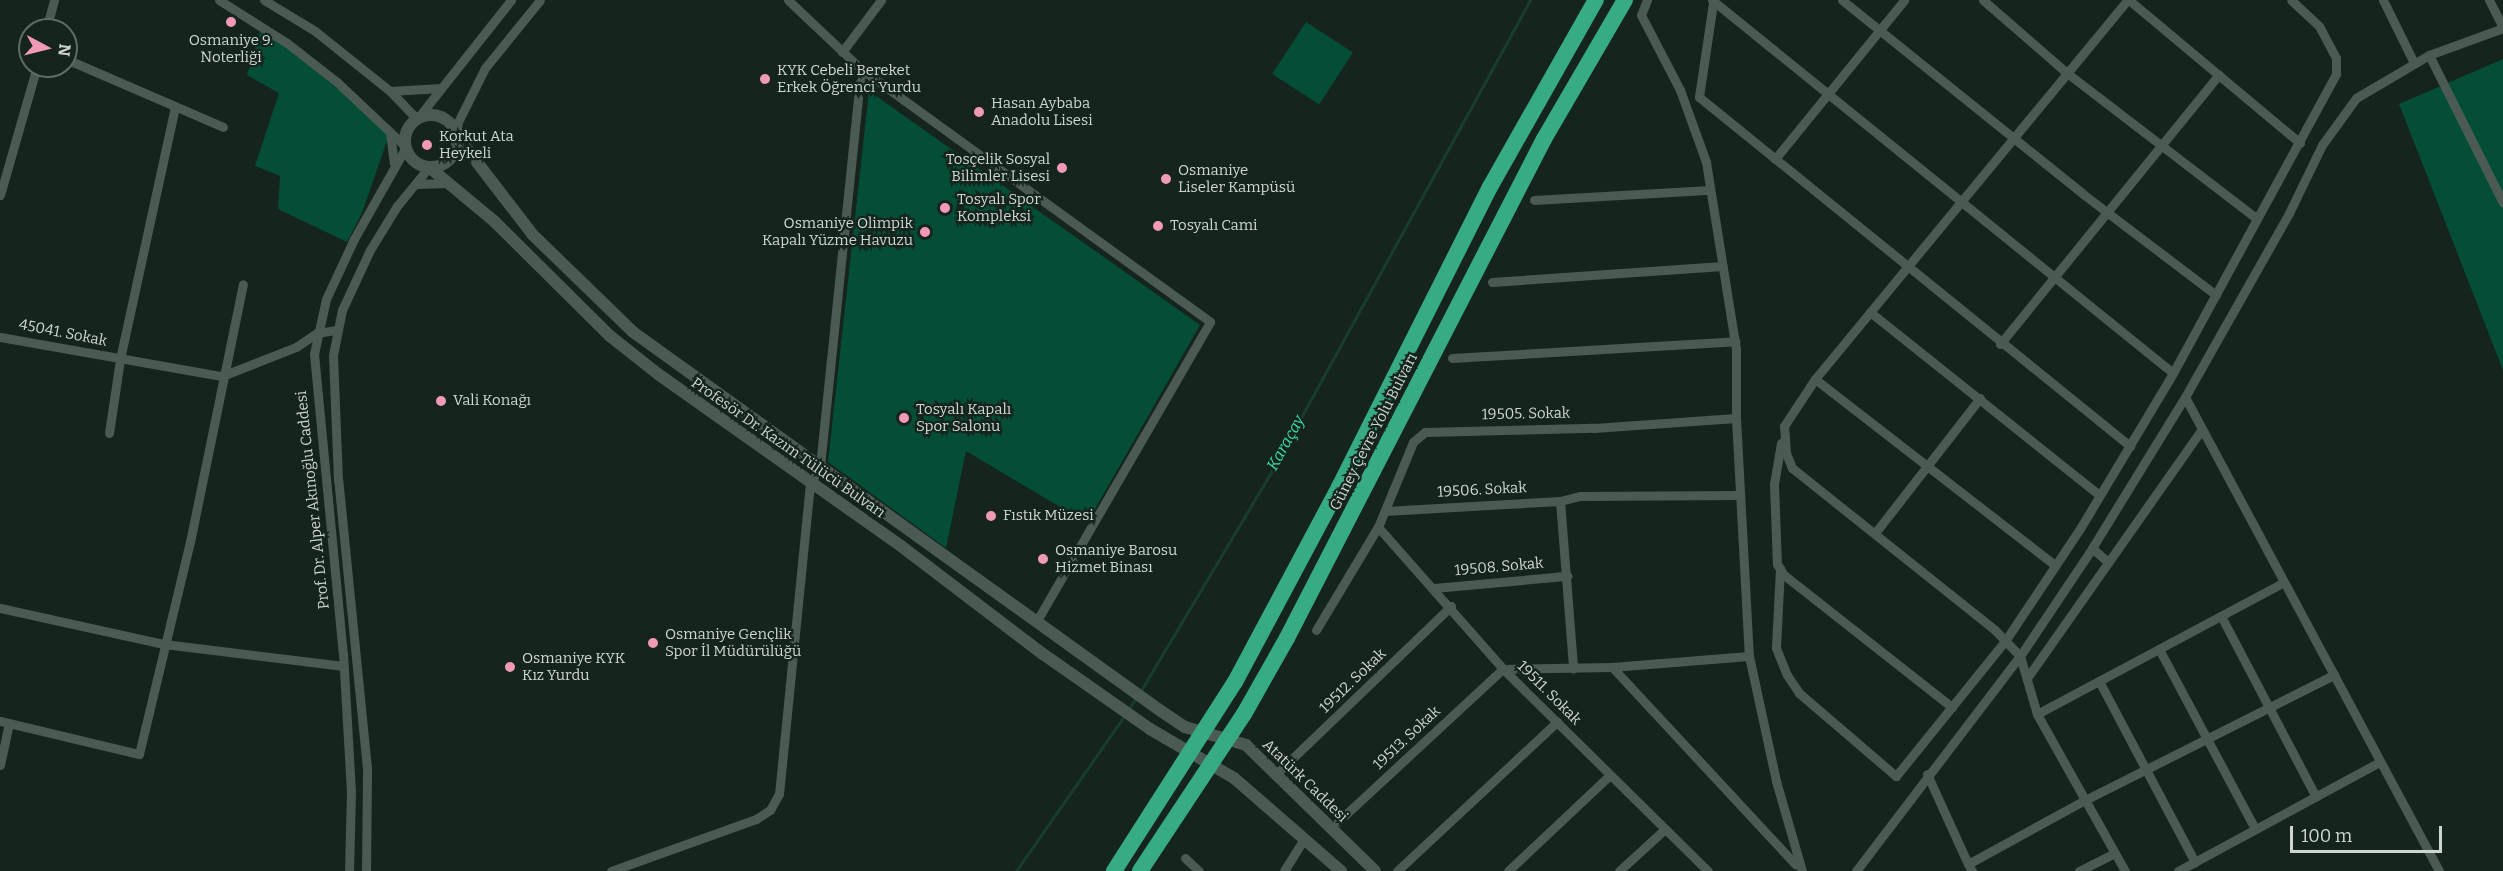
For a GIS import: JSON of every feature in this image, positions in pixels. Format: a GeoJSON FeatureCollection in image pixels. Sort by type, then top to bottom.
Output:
{"type":"FeatureCollection","features":[{"type":"Feature","properties":{"kind":"highway","name":"Güney Çevre Yolu Bulvarı"},"geometry":{"type":"LineString","coordinates":[[1114,871],[1235,682],[1339,487],[1490,187],[1596,0]]}},
{"type":"Feature","properties":{"kind":"highway","name":"Güney Çevre Yolu Bulvarı"},"geometry":{"type":"LineString","coordinates":[[1140,871],[1225,742],[1293,628],[1544,139],[1625,0]]}},
{"type":"Feature","properties":{"kind":"street"},"geometry":{"type":"LineString","coordinates":[[49,18],[54,0]]}},
{"type":"Feature","properties":{"kind":"street"},"geometry":{"type":"LineString","coordinates":[[219,0],[295,49],[406,147],[414,161],[429,167],[451,158],[458,122],[485,68],[540,0]]}},
{"type":"Feature","properties":{"kind":"street"},"geometry":{"type":"LineString","coordinates":[[264,0],[315,31],[390,91],[417,119]]}},
{"type":"Feature","properties":{"kind":"street"},"geometry":{"type":"LineString","coordinates":[[406,147],[408,129],[512,0]]}},
{"type":"Feature","properties":{"kind":"street"},"geometry":{"type":"LineString","coordinates":[[788,0],[861,69],[1210,322],[1036,622]]}},
{"type":"Feature","properties":{"kind":"street"},"geometry":{"type":"LineString","coordinates":[[842,52],[881,0]]}},
{"type":"Feature","properties":{"kind":"street"},"geometry":{"type":"LineString","coordinates":[[1647,0],[1641,15],[1680,90],[1706,162],[1735,341],[1736,418],[1749,656],[1800,869]]}},
{"type":"Feature","properties":{"kind":"street"},"geometry":{"type":"LineString","coordinates":[[1842,0],[2014,138],[2216,295]]}},
{"type":"Feature","properties":{"kind":"street"},"geometry":{"type":"LineString","coordinates":[[1775,159],[1904,0]]}},
{"type":"Feature","properties":{"kind":"street"},"geometry":{"type":"LineString","coordinates":[[1983,0],[2067,73],[2256,218]]}},
{"type":"Feature","properties":{"kind":"street"},"geometry":{"type":"LineString","coordinates":[[2290,0],[2319,26],[2336,58],[2336,74],[2300,143],[2256,218],[2173,373],[2130,446],[2005,641],[1896,776],[1799,693],[1787,675],[1776,648],[1780,568],[1774,484],[1784,426],[1815,379],[2128,0],[2300,143]]}},
{"type":"Feature","properties":{"kind":"street"},"geometry":{"type":"LineString","coordinates":[[2383,0],[2414,63]]}},
{"type":"Feature","properties":{"kind":"street"},"geometry":{"type":"LineString","coordinates":[[1857,870],[1927,774],[2020,656],[2092,548],[2185,397],[2289,213],[2322,145],[2356,98],[2414,63],[2503,28],[2489,0]]}},
{"type":"Feature","properties":{"kind":"street"},"geometry":{"type":"LineString","coordinates":[[1712,1],[2173,373]]}},
{"type":"Feature","properties":{"kind":"street"},"geometry":{"type":"LineString","coordinates":[[1712,1],[1699,98],[2000,344],[2130,446]]}},
{"type":"Feature","properties":{"kind":"street"},"geometry":{"type":"LineString","coordinates":[[2429,56],[2503,203]]}},
{"type":"Feature","properties":{"kind":"street"},"geometry":{"type":"LineString","coordinates":[[78,64],[223,127]]}},
{"type":"Feature","properties":{"kind":"street"},"geometry":{"type":"LineString","coordinates":[[611,871],[756,819],[770,810],[779,794],[810,484],[820,466],[861,69]]}},
{"type":"Feature","properties":{"kind":"street"},"geometry":{"type":"LineString","coordinates":[[2000,344],[2219,75]]}},
{"type":"Feature","properties":{"kind":"street"},"geometry":{"type":"LineString","coordinates":[[0,195],[34,78]]}},
{"type":"Feature","properties":{"kind":"street"},"geometry":{"type":"LineString","coordinates":[[390,91],[441,88]]}},
{"type":"Feature","properties":{"kind":"street"},"geometry":{"type":"LineString","coordinates":[[109,433],[120,359],[175,107]]}},
{"type":"Feature","properties":{"kind":"street"},"geometry":{"type":"LineString","coordinates":[[417,119],[440,117],[456,135]]}},
{"type":"Feature","properties":{"kind":"street"},"geometry":{"type":"LineString","coordinates":[[390,132],[394,164]]}},
{"type":"Feature","properties":{"kind":"street","name":"Profesör Dr. Kazım Tülücü Bulvarı"},"geometry":{"type":"LineString","coordinates":[[456,135],[533,236],[633,332],[1161,711],[1202,733]]}},
{"type":"Feature","properties":{"kind":"street","name":"Prof. Dr. Alper Akınoğlu Caddesi"},"geometry":{"type":"LineString","coordinates":[[349,871],[351,791],[344,666],[314,354],[326,299],[394,164],[406,147]]}},
{"type":"Feature","properties":{"kind":"street","name":"Profesör Dr. Kazım Tülücü Bulvarı"},"geometry":{"type":"LineString","coordinates":[[429,167],[494,221],[610,336],[810,484],[901,546],[1043,654],[1188,753]]}},
{"type":"Feature","properties":{"kind":"street","name":"Prof. Dr. Alper Akınoğlu Caddesi"},"geometry":{"type":"LineString","coordinates":[[366,871],[367,768],[334,403],[337,330],[342,310],[370,250],[397,206],[429,167]]}},
{"type":"Feature","properties":{"kind":"street"},"geometry":{"type":"LineString","coordinates":[[416,184],[447,183]]}},
{"type":"Feature","properties":{"kind":"street"},"geometry":{"type":"LineString","coordinates":[[1534,200],[1710,190]]}},
{"type":"Feature","properties":{"kind":"street"},"geometry":{"type":"LineString","coordinates":[[1492,282],[1722,266]]}},
{"type":"Feature","properties":{"kind":"street"},"geometry":{"type":"LineString","coordinates":[[0,765],[4,722],[139,754],[189,542],[243,284]]}},
{"type":"Feature","properties":{"kind":"street"},"geometry":{"type":"LineString","coordinates":[[1870,312],[2099,495]]}},
{"type":"Feature","properties":{"kind":"street"},"geometry":{"type":"LineString","coordinates":[[222,376],[296,347],[317,333],[337,330]]}},
{"type":"Feature","properties":{"kind":"street","name":"45041. Sokak"},"geometry":{"type":"LineString","coordinates":[[0,337],[222,376]]}},
{"type":"Feature","properties":{"kind":"street"},"geometry":{"type":"LineString","coordinates":[[1452,358],[1735,341]]}},
{"type":"Feature","properties":{"kind":"street"},"geometry":{"type":"LineString","coordinates":[[1815,379],[2055,565]]}},
{"type":"Feature","properties":{"kind":"street"},"geometry":{"type":"LineString","coordinates":[[2185,397],[2439,871]]}},
{"type":"Feature","properties":{"kind":"street"},"geometry":{"type":"LineString","coordinates":[[1875,533],[1980,398]]}},
{"type":"Feature","properties":{"kind":"street","name":"19505. Sokak"},"geometry":{"type":"LineString","coordinates":[[1316,630],[1378,527],[1413,442],[1434,429],[1550,430],[1736,418]]}},
{"type":"Feature","properties":{"kind":"street"},"geometry":{"type":"LineString","coordinates":[[1784,426],[1785,453],[1792,468],[1875,533],[2020,656],[2037,714],[2125,871]]}},
{"type":"Feature","properties":{"kind":"street"},"geometry":{"type":"LineString","coordinates":[[2027,678],[2202,429]]}},
{"type":"Feature","properties":{"kind":"street","name":"19506. Sokak"},"geometry":{"type":"LineString","coordinates":[[1385,511],[1560,501],[1580,496],[1740,495]]}},
{"type":"Feature","properties":{"kind":"street"},"geometry":{"type":"LineString","coordinates":[[1560,501],[1573,668]]}},
{"type":"Feature","properties":{"kind":"street","name":"19511. Sokak"},"geometry":{"type":"LineString","coordinates":[[1378,527],[1451,606],[1503,669],[1708,871]]}},
{"type":"Feature","properties":{"kind":"street"},"geometry":{"type":"LineString","coordinates":[[2092,548],[2108,562]]}},
{"type":"Feature","properties":{"kind":"street"},"geometry":{"type":"LineString","coordinates":[[1780,568],[1784,575],[1952,706]]}},
{"type":"Feature","properties":{"kind":"street","name":"19508. Sokak"},"geometry":{"type":"LineString","coordinates":[[1434,588],[1567,576]]}},
{"type":"Feature","properties":{"kind":"street"},"geometry":{"type":"LineString","coordinates":[[2037,714],[2284,582]]}},
{"type":"Feature","properties":{"kind":"street","name":"19512. Sokak"},"geometry":{"type":"LineString","coordinates":[[1275,775],[1451,606]]}},
{"type":"Feature","properties":{"kind":"street"},"geometry":{"type":"LineString","coordinates":[[0,608],[164,644],[344,666]]}},
{"type":"Feature","properties":{"kind":"street"},"geometry":{"type":"LineString","coordinates":[[2221,616],[2316,797]]}},
{"type":"Feature","properties":{"kind":"street"},"geometry":{"type":"LineString","coordinates":[[2159,649],[2255,829]]}},
{"type":"Feature","properties":{"kind":"street"},"geometry":{"type":"LineString","coordinates":[[1503,669],[1612,667],[1749,656]]}},
{"type":"Feature","properties":{"kind":"street"},"geometry":{"type":"LineString","coordinates":[[1612,667],[1800,869]]}},
{"type":"Feature","properties":{"kind":"street","name":"19513. Sokak"},"geometry":{"type":"LineString","coordinates":[[1331,828],[1503,669]]}},
{"type":"Feature","properties":{"kind":"street"},"geometry":{"type":"LineString","coordinates":[[1927,774],[1970,867],[2085,800],[2334,675]]}},
{"type":"Feature","properties":{"kind":"street"},"geometry":{"type":"LineString","coordinates":[[2099,681],[2195,862]]}},
{"type":"Feature","properties":{"kind":"street"},"geometry":{"type":"LineString","coordinates":[[1397,871],[1557,722]]}},
{"type":"Feature","properties":{"kind":"street","name":"Atatürk Caddesi"},"geometry":{"type":"LineString","coordinates":[[1202,733],[1225,742],[1246,745],[1375,871]]}},
{"type":"Feature","properties":{"kind":"street"},"geometry":{"type":"LineString","coordinates":[[1188,753],[1211,764],[1270,806],[1341,871]]}},
{"type":"Feature","properties":{"kind":"street"},"geometry":{"type":"LineString","coordinates":[[2178,871],[2380,762]]}},
{"type":"Feature","properties":{"kind":"street"},"geometry":{"type":"LineString","coordinates":[[1508,871],[1610,775]]}},
{"type":"Feature","properties":{"kind":"street"},"geometry":{"type":"LineString","coordinates":[[1619,871],[1665,828]]}},
{"type":"Feature","properties":{"kind":"street"},"geometry":{"type":"LineString","coordinates":[[1284,871],[1305,838]]}},
{"type":"Feature","properties":{"kind":"street"},"geometry":{"type":"LineString","coordinates":[[2079,871],[2115,853]]}},
{"type":"Feature","properties":{"kind":"street"},"geometry":{"type":"LineString","coordinates":[[1185,858],[1199,871]]}},
{"type":"Feature","properties":{"kind":"green space"},"geometry":{"type":"Polygon","coordinates":[[[1306,22],[1353,52],[1319,104],[1272,74],[1306,22]]]}},
{"type":"Feature","properties":{"kind":"green space"},"geometry":{"type":"Polygon","coordinates":[[[262,26],[390,132],[362,213],[347,242],[278,209],[280,176],[255,166],[279,93],[247,75],[262,26]]]}},
{"type":"Feature","properties":{"kind":"green space"},"geometry":{"type":"Polygon","coordinates":[[[2503,59],[2503,370],[2399,104],[2503,59]]]}},
{"type":"Feature","properties":{"kind":"green space","name":"Tosyalı Spor Kompleksi"},"geometry":{"type":"Polygon","coordinates":[[[869,91],[1200,325],[1087,523],[966,451],[946,548],[828,462],[869,91]]]}},
{"type":"Feature","properties":{"kind":"waterway","name":"Karaçay"},"geometry":{"type":"LineString","coordinates":[[1140,692],[1270,474],[1530,0]]}},
{"type":"Feature","properties":{"kind":"waterway","name":"Karaçay"},"geometry":{"type":"LineString","coordinates":[[1128,710],[1136,698]]}},
{"type":"Feature","properties":{"kind":"waterway","name":"Karaçay"},"geometry":{"type":"LineString","coordinates":[[1016,871],[1125,715]]}},
{"type":"Feature","properties":{"kind":"place","name":"Osmaniye 9. Noterliği"},"geometry":{"type":"Point","coordinates":[231,22]}},
{"type":"Feature","properties":{"kind":"place","name":"KYK Cebeli Bereket Erkek Öğrenci Yurdu"},"geometry":{"type":"Point","coordinates":[765,79]}},
{"type":"Feature","properties":{"kind":"place","name":"Hasan Aybaba Anadolu Lisesi"},"geometry":{"type":"Point","coordinates":[979,112]}},
{"type":"Feature","properties":{"kind":"place","name":"Korkut Ata Heykeli"},"geometry":{"type":"Point","coordinates":[427,145]}},
{"type":"Feature","properties":{"kind":"place","name":"Tosçelik Sosyal Bilimler Lisesi"},"geometry":{"type":"Point","coordinates":[1062,168]}},
{"type":"Feature","properties":{"kind":"place","name":"Osmaniye Liseler Kampüsü"},"geometry":{"type":"Point","coordinates":[1166,179]}},
{"type":"Feature","properties":{"kind":"place","name":"Tosyalı Spor Kompleksi"},"geometry":{"type":"Point","coordinates":[945,208]}},
{"type":"Feature","properties":{"kind":"place","name":"Tosyalı Cami"},"geometry":{"type":"Point","coordinates":[1158,226]}},
{"type":"Feature","properties":{"kind":"place","name":"Osmaniye Olimpik Kapalı Yüzme Havuzu"},"geometry":{"type":"Point","coordinates":[925,232]}},
{"type":"Feature","properties":{"kind":"place","name":"Vali Konağı"},"geometry":{"type":"Point","coordinates":[441,401]}},
{"type":"Feature","properties":{"kind":"place","name":"Tosyalı Kapalı Spor Salonu"},"geometry":{"type":"Point","coordinates":[904,418]}},
{"type":"Feature","properties":{"kind":"place","name":"Fıstık Müzesi"},"geometry":{"type":"Point","coordinates":[991,516]}},
{"type":"Feature","properties":{"kind":"place","name":"Osmaniye Barosu Hizmet Binası"},"geometry":{"type":"Point","coordinates":[1043,559]}},
{"type":"Feature","properties":{"kind":"place","name":"Osmaniye Gençlik Spor İl Müdürülüğü"},"geometry":{"type":"Point","coordinates":[653,643]}},
{"type":"Feature","properties":{"kind":"place","name":"Osmaniye KYK Kız Yurdu"},"geometry":{"type":"Point","coordinates":[510,667]}}]}
